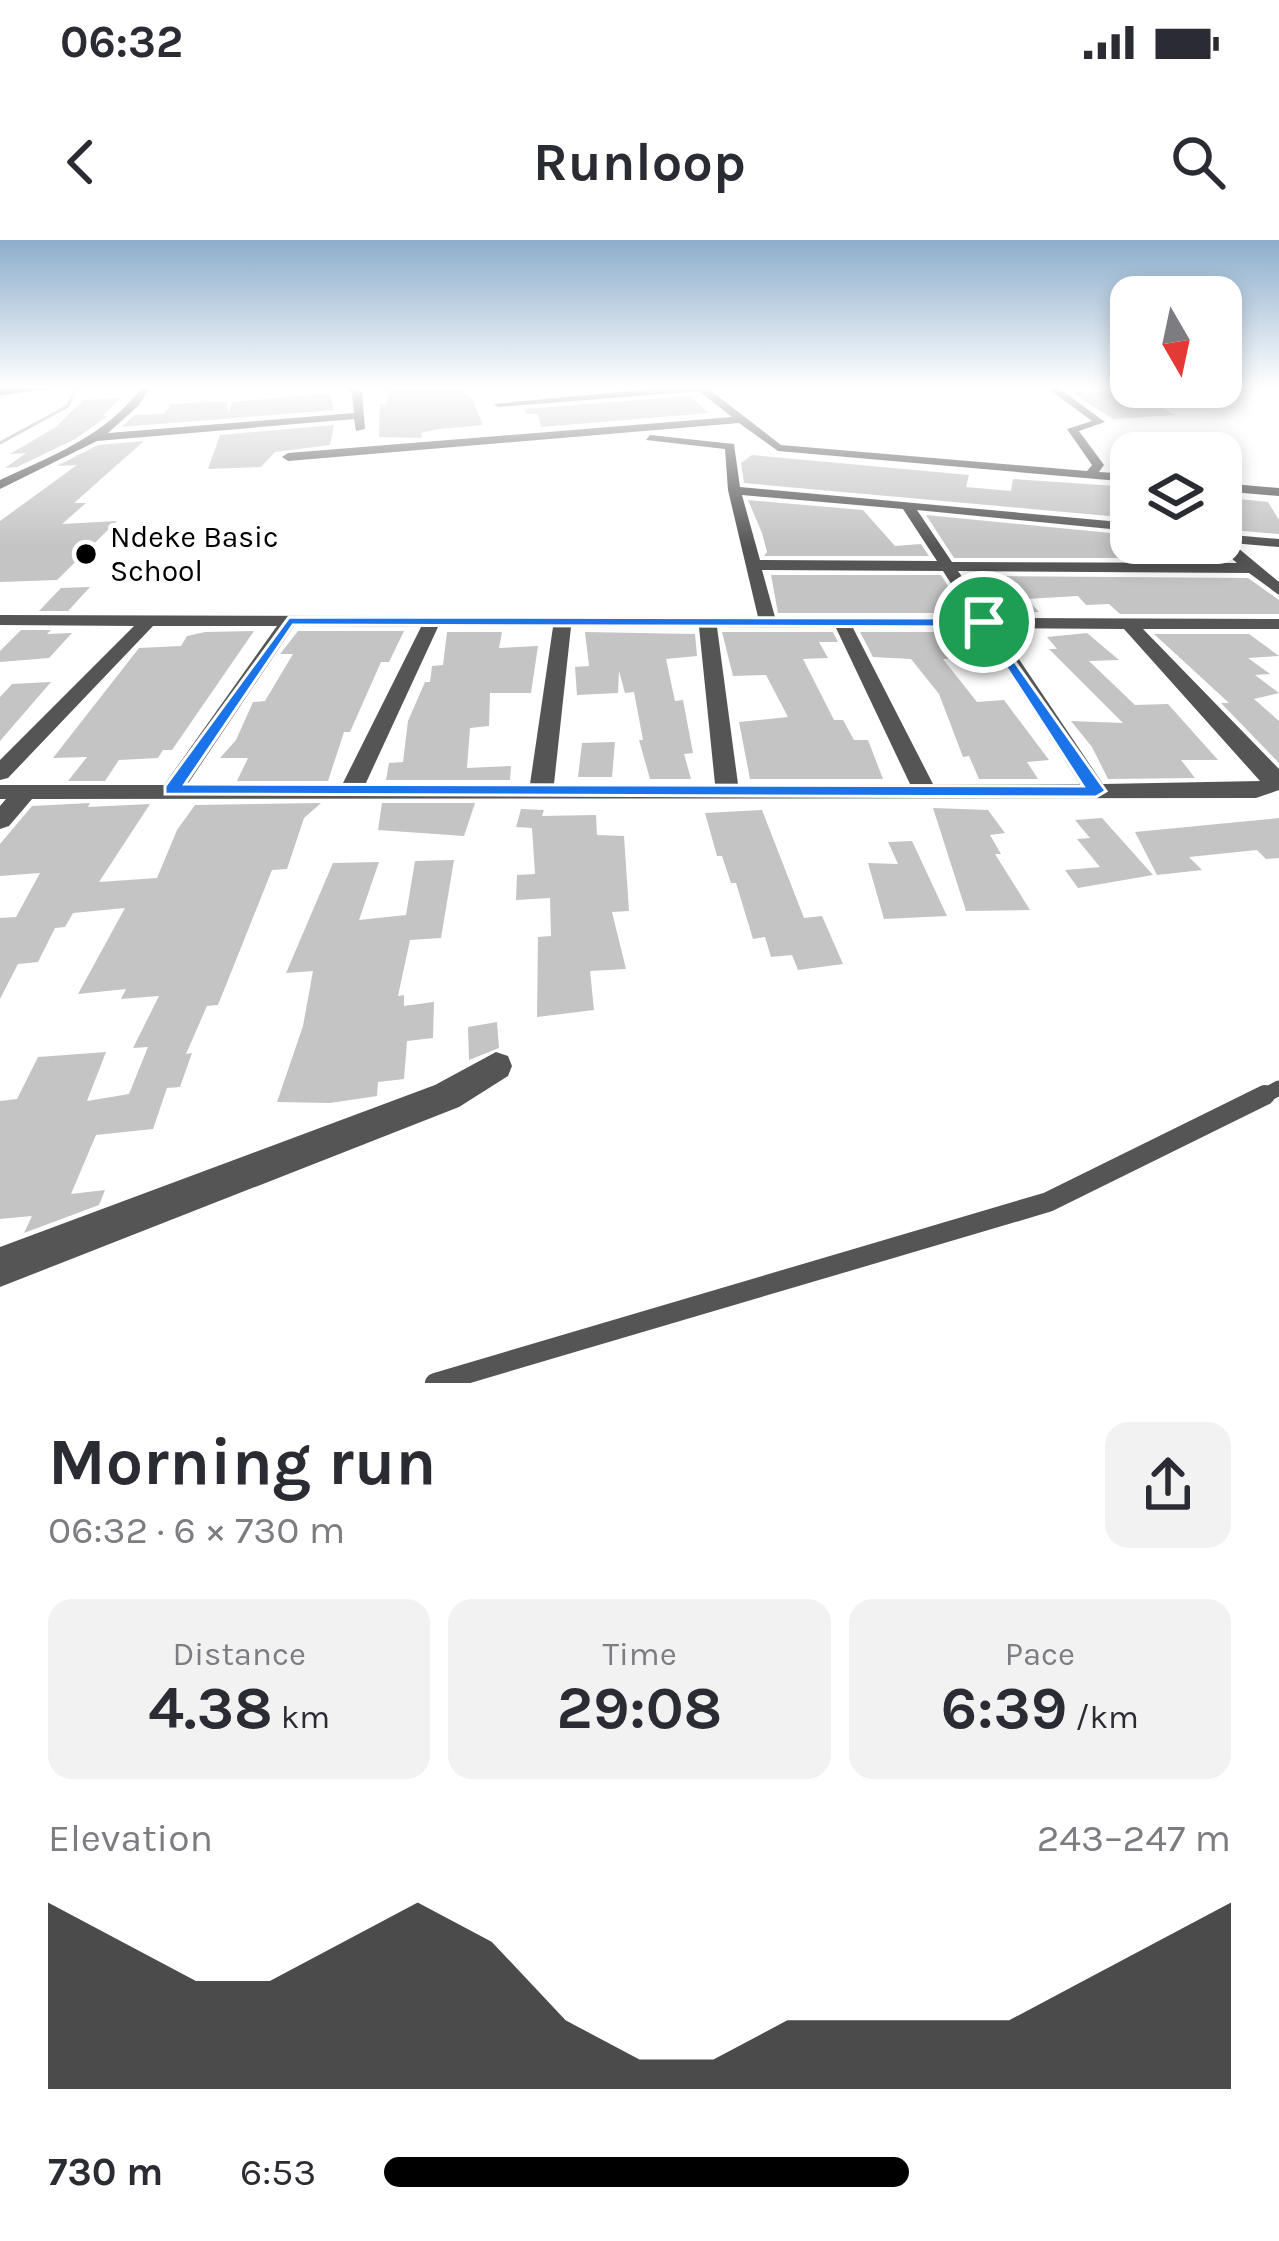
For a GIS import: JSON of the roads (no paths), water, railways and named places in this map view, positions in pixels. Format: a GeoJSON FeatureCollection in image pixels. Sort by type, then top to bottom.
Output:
{"type":"FeatureCollection","features":[{"type":"Feature","properties":{"kind":"street"},"geometry":{"type":"LineString","coordinates":[[0,485],[87,440]]}},
{"type":"Feature","properties":{"kind":"street"},"geometry":{"type":"LineString","coordinates":[[362,440],[364,449]]}},
{"type":"Feature","properties":{"kind":"street"},"geometry":{"type":"LineString","coordinates":[[288,457],[437,440]]}},
{"type":"Feature","properties":{"kind":"street"},"geometry":{"type":"LineString","coordinates":[[681,440],[1110,478]]}},
{"type":"Feature","properties":{"kind":"street"},"geometry":{"type":"LineString","coordinates":[[769,440],[778,448]]}},
{"type":"Feature","properties":{"kind":"street"},"geometry":{"type":"LineString","coordinates":[[1080,440],[1098,465],[1090,475]]}},
{"type":"Feature","properties":{"kind":"street"},"geometry":{"type":"LineString","coordinates":[[730,446],[734,490],[768,622]]}},
{"type":"Feature","properties":{"kind":"street"},"geometry":{"type":"LineString","coordinates":[[862,500],[875,456]]}},
{"type":"Feature","properties":{"kind":"street"},"geometry":{"type":"LineString","coordinates":[[1242,489],[1279,492]]}},
{"type":"Feature","properties":{"kind":"street"},"geometry":{"type":"LineString","coordinates":[[734,490],[1110,525]]}},
{"type":"Feature","properties":{"kind":"street"},"geometry":{"type":"LineString","coordinates":[[907,505],[1096,791]]}},
{"type":"Feature","properties":{"kind":"street"},"geometry":{"type":"LineString","coordinates":[[1242,541],[1279,543]]}},
{"type":"Feature","properties":{"kind":"street"},"geometry":{"type":"LineString","coordinates":[[1242,561],[1279,590]]}},
{"type":"Feature","properties":{"kind":"street"},"geometry":{"type":"LineString","coordinates":[[756,566],[1249,568]]}},
{"type":"Feature","properties":{"kind":"street"},"geometry":{"type":"LineString","coordinates":[[541,792],[563,620]]}},
{"type":"Feature","properties":{"kind":"street"},"geometry":{"type":"LineString","coordinates":[[707,620],[727,790]]}},
{"type":"Feature","properties":{"kind":"street"},"geometry":{"type":"LineString","coordinates":[[5,624],[707,620],[1275,627]]}},
{"type":"Feature","properties":{"kind":"street"},"geometry":{"type":"LineString","coordinates":[[0,773],[148,621]]}},
{"type":"Feature","properties":{"kind":"street"},"geometry":{"type":"LineString","coordinates":[[172,790],[289,621]]}},
{"type":"Feature","properties":{"kind":"street"},"geometry":{"type":"LineString","coordinates":[[350,790],[380,738],[432,621]]}},
{"type":"Feature","properties":{"kind":"street"},"geometry":{"type":"LineString","coordinates":[[842,623],[925,791]]}},
{"type":"Feature","properties":{"kind":"street"},"geometry":{"type":"LineString","coordinates":[[0,821],[13,792],[1096,791],[1256,790],[1271,785],[1275,776],[1130,624]]}},
{"type":"Feature","properties":{"kind":"street"},"geometry":{"type":"LineString","coordinates":[[0,1267],[447,1096],[496,1066]]}},
{"type":"Feature","properties":{"kind":"lane"},"geometry":{"type":"LineString","coordinates":[[435,1383],[1048,1202],[1146,1158],[1279,1088]]}},
{"type":"Feature","properties":{"kind":"waterway"},"geometry":{"type":"LineString","coordinates":[[0,443],[5,440]]}},
{"type":"Feature","properties":{"kind":"place","name":"Ndeke Basic School"},"geometry":{"type":"Point","coordinates":[86,554]}}]}
